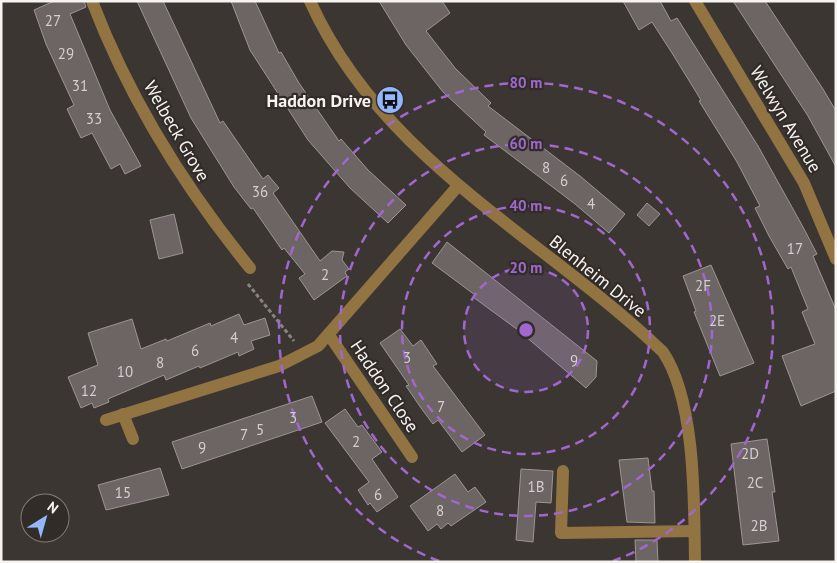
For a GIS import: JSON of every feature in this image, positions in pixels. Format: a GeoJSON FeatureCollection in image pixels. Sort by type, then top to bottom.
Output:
{"type":"FeatureCollection","features":[{"type":"Feature","properties":{"kind":"street","name":"Welbeck Grove"},"geometry":{"type":"LineString","coordinates":[[92,1],[105,36],[164,146],[197,200],[250,268]]}},
{"type":"Feature","properties":{"kind":"street","name":"Blenheim Drive"},"geometry":{"type":"LineString","coordinates":[[310,1],[336,49],[363,87],[394,124],[458,186],[650,340],[672,365],[685,418],[695,562]]}},
{"type":"Feature","properties":{"kind":"street","name":"Welwyn Avenue"},"geometry":{"type":"LineString","coordinates":[[695,1],[804,183],[836,259]]}},
{"type":"Feature","properties":{"kind":"street"},"geometry":{"type":"LineString","coordinates":[[106,420],[279,366],[304,354],[329,335],[458,186]]}},
{"type":"Feature","properties":{"kind":"street","name":"Haddon Close"},"geometry":{"type":"LineString","coordinates":[[329,335],[412,457]]}},
{"type":"Feature","properties":{"kind":"street"},"geometry":{"type":"LineString","coordinates":[[124,414],[132,439]]}},
{"type":"Feature","properties":{"kind":"street"},"geometry":{"type":"LineString","coordinates":[[563,471],[561,533],[694,531]]}},
{"type":"Feature","properties":{"kind":"path"},"geometry":{"type":"LineString","coordinates":[[250,268],[244,280],[304,354]]}},
{"type":"Feature","properties":{"kind":"building"},"geometry":{"type":"Polygon","coordinates":[[[54,1],[84,1],[86,7],[70,14],[110,110],[141,166],[125,174],[120,164],[111,169],[92,133],[81,138],[67,109],[74,105],[46,44],[34,10],[54,1]]]}},
{"type":"Feature","properties":{"kind":"building"},"geometry":{"type":"Polygon","coordinates":[[[137,1],[163,1],[220,123],[223,121],[263,179],[268,175],[279,188],[273,193],[320,261],[332,251],[344,252],[342,260],[349,269],[345,272],[347,276],[314,300],[299,278],[305,274],[284,248],[282,250],[253,208],[251,209],[234,187],[191,118],[137,1]]]}},
{"type":"Feature","properties":{"kind":"building"},"geometry":{"type":"Polygon","coordinates":[[[231,1],[255,1],[279,53],[281,52],[299,83],[339,141],[341,139],[368,170],[406,205],[388,223],[350,188],[308,140],[250,50],[231,1]]]}},
{"type":"Feature","properties":{"kind":"building"},"geometry":{"type":"Polygon","coordinates":[[[379,1],[442,1],[450,13],[426,31],[455,68],[491,103],[488,106],[580,176],[625,214],[609,233],[575,204],[484,135],[486,132],[443,92],[406,45],[379,1]]]}},
{"type":"Feature","properties":{"kind":"building"},"geometry":{"type":"Polygon","coordinates":[[[623,1],[660,1],[671,21],[677,18],[758,146],[803,227],[817,254],[813,256],[836,310],[836,391],[801,406],[782,356],[815,344],[802,312],[808,309],[791,267],[788,269],[769,236],[755,208],[760,206],[737,162],[672,53],[652,22],[639,30],[623,1]]]}},
{"type":"Feature","properties":{"kind":"building"},"geometry":{"type":"Polygon","coordinates":[[[733,1],[765,1],[823,89],[836,111],[836,167],[808,116],[733,1]]]}},
{"type":"Feature","properties":{"kind":"building"},"geometry":{"type":"Polygon","coordinates":[[[647,203],[660,214],[649,226],[637,215],[647,203]]]}},
{"type":"Feature","properties":{"kind":"building"},"geometry":{"type":"Polygon","coordinates":[[[174,214],[183,253],[159,259],[150,220],[174,214]]]}},
{"type":"Feature","properties":{"kind":"building"},"geometry":{"type":"Polygon","coordinates":[[[447,242],[597,361],[596,377],[586,388],[518,330],[473,297],[475,295],[432,263],[447,242]]]}},
{"type":"Feature","properties":{"kind":"building"},"geometry":{"type":"Polygon","coordinates":[[[711,265],[754,363],[720,376],[694,312],[696,311],[683,276],[711,265]]]}},
{"type":"Feature","properties":{"kind":"building"},"geometry":{"type":"Polygon","coordinates":[[[239,314],[244,325],[265,318],[270,335],[251,341],[254,349],[239,356],[238,352],[166,380],[164,375],[108,399],[109,402],[94,408],[92,403],[81,408],[68,377],[98,365],[88,333],[132,319],[141,349],[166,339],[167,341],[210,323],[211,326],[239,314]]]}},
{"type":"Feature","properties":{"kind":"building"},"geometry":{"type":"Polygon","coordinates":[[[400,329],[413,346],[421,340],[437,364],[433,366],[485,435],[462,452],[438,420],[433,424],[406,386],[409,385],[380,343],[400,329]]]}},
{"type":"Feature","properties":{"kind":"building"},"geometry":{"type":"Polygon","coordinates":[[[312,396],[322,422],[182,469],[172,442],[312,396]]]}},
{"type":"Feature","properties":{"kind":"building"},"geometry":{"type":"Polygon","coordinates":[[[345,409],[358,427],[362,425],[382,452],[372,459],[398,497],[377,512],[370,503],[368,505],[358,490],[369,482],[325,423],[345,409]]]}},
{"type":"Feature","properties":{"kind":"building"},"geometry":{"type":"Polygon","coordinates":[[[767,439],[775,492],[772,492],[779,541],[743,545],[731,444],[767,439]]]}},
{"type":"Feature","properties":{"kind":"building"},"geometry":{"type":"Polygon","coordinates":[[[648,458],[652,491],[654,491],[655,523],[627,522],[619,460],[648,458]]]}},
{"type":"Feature","properties":{"kind":"building"},"geometry":{"type":"Polygon","coordinates":[[[160,468],[169,495],[106,510],[98,485],[160,468]]]}},
{"type":"Feature","properties":{"kind":"building"},"geometry":{"type":"Polygon","coordinates":[[[521,469],[553,471],[551,503],[536,502],[533,542],[516,540],[521,469]]]}},
{"type":"Feature","properties":{"kind":"building"},"geometry":{"type":"Polygon","coordinates":[[[455,474],[468,492],[475,487],[486,502],[451,526],[448,523],[441,529],[437,524],[428,531],[410,506],[455,474]]]}},
{"type":"Feature","properties":{"kind":"building"},"geometry":{"type":"Polygon","coordinates":[[[635,540],[657,540],[658,562],[636,562],[635,540]]]}},
{"type":"Feature","properties":{"kind":"place","name":"Haddon Drive"},"geometry":{"type":"Point","coordinates":[390,100]}}]}
